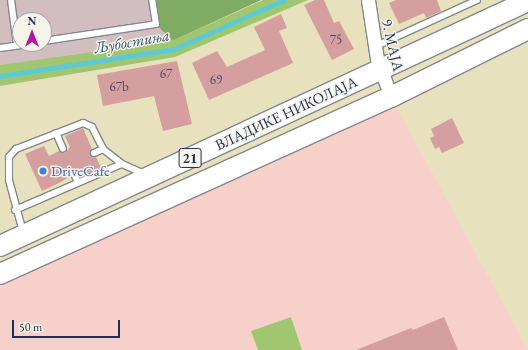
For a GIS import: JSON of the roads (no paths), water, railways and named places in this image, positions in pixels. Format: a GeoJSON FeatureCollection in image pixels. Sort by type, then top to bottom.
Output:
{"type":"FeatureCollection","features":[{"type":"Feature","properties":{"kind":"main road","name":"ВЛАДИКЕ НИКОЛАЈА"},"geometry":{"type":"LineString","coordinates":[[0,246],[528,1]]}},
{"type":"Feature","properties":{"kind":"main road","name":"ВЛАДИКЕ НИКОЛАЈА"},"geometry":{"type":"LineString","coordinates":[[0,274],[391,97],[528,29]]}},
{"type":"Feature","properties":{"kind":"street","name":"9. МАЈА"},"geometry":{"type":"LineString","coordinates":[[368,0],[374,47],[380,69],[391,97]]}},
{"type":"Feature","properties":{"kind":"lane"},"geometry":{"type":"LineString","coordinates":[[11,0],[13,12]]}},
{"type":"Feature","properties":{"kind":"lane"},"geometry":{"type":"LineString","coordinates":[[52,40],[156,24],[152,0]]}},
{"type":"Feature","properties":{"kind":"lane"},"geometry":{"type":"LineString","coordinates":[[374,47],[477,0]]}},
{"type":"Feature","properties":{"kind":"lane"},"geometry":{"type":"LineString","coordinates":[[0,48],[12,47]]}},
{"type":"Feature","properties":{"kind":"lane"},"geometry":{"type":"LineString","coordinates":[[24,235],[15,210],[9,180],[9,157],[16,149],[79,124],[87,124],[92,127],[103,149],[122,164],[150,176]]}},
{"type":"Feature","properties":{"kind":"lane"},"geometry":{"type":"LineString","coordinates":[[56,133],[63,149]]}},
{"type":"Feature","properties":{"kind":"lane"},"geometry":{"type":"LineString","coordinates":[[94,153],[103,149]]}},
{"type":"Feature","properties":{"kind":"lane"},"geometry":{"type":"LineString","coordinates":[[15,210],[122,164]]}},
{"type":"Feature","properties":{"kind":"lane"},"geometry":{"type":"LineString","coordinates":[[74,174],[78,182]]}},
{"type":"Feature","properties":{"kind":"waterway","name":"Љубостиња"},"geometry":{"type":"LineString","coordinates":[[0,76],[174,49],[284,0]]}},
{"type":"Feature","properties":{"kind":"place","name":"DriveCafe"},"geometry":{"type":"Point","coordinates":[43,171]}}]}
